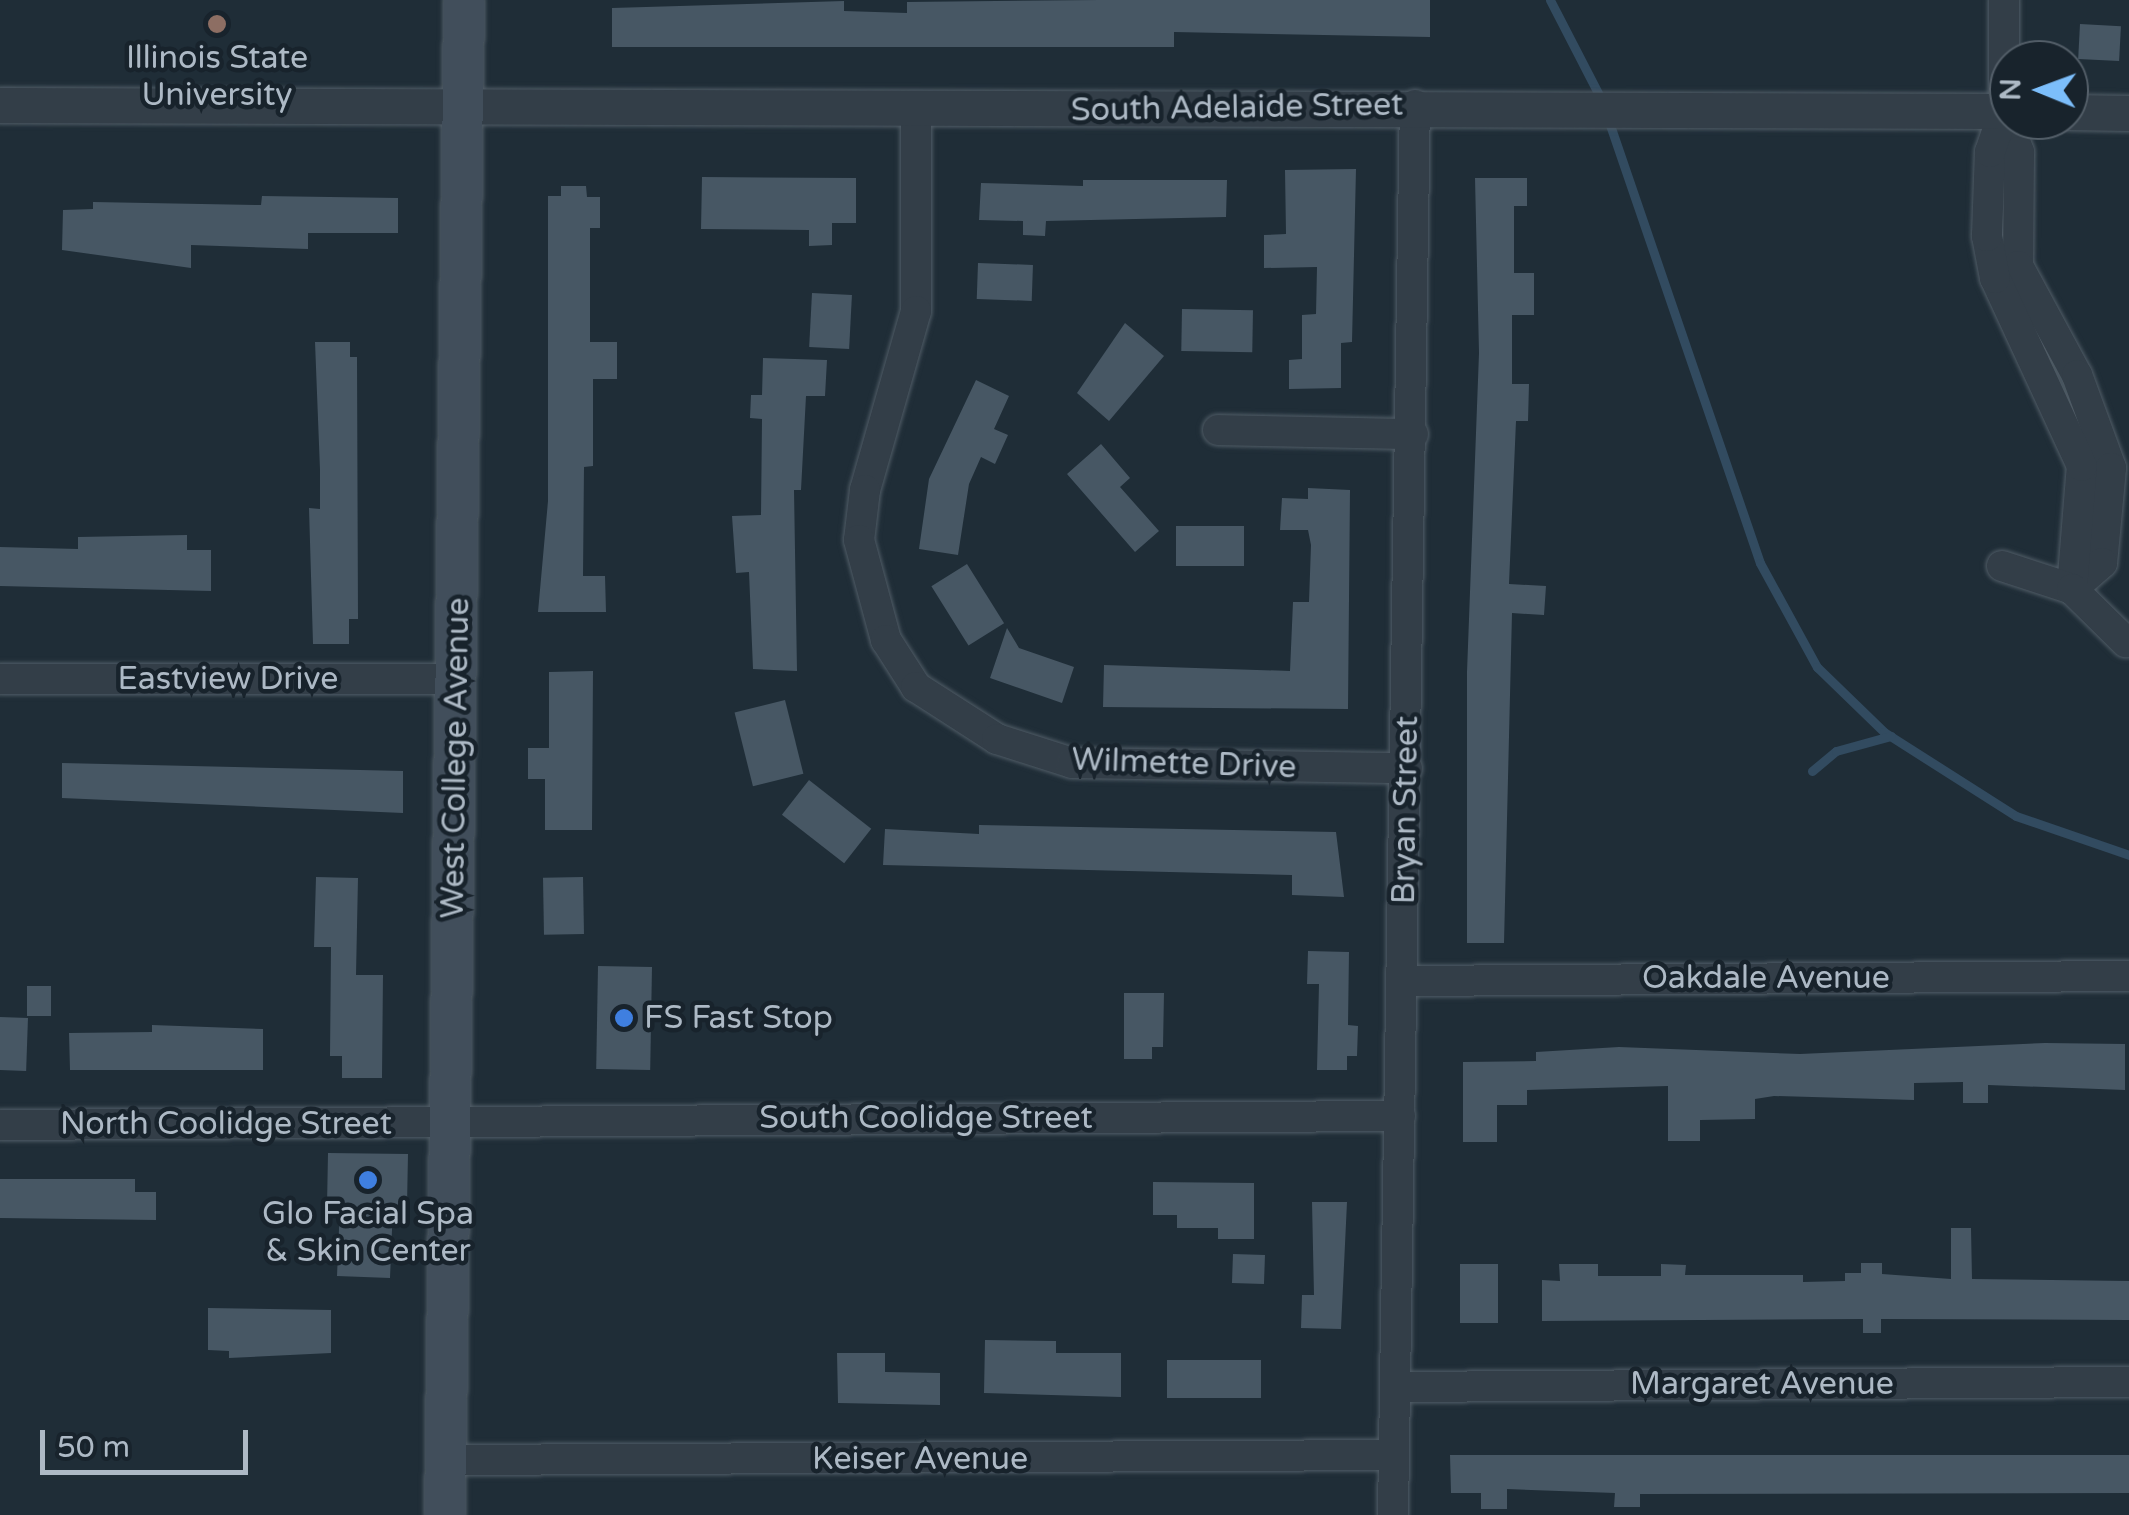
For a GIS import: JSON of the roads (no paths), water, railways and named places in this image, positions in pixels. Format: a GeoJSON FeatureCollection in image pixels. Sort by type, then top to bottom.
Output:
{"type":"FeatureCollection","features":[{"type":"Feature","properties":{"kind":"main road","name":"West College Avenue"},"geometry":{"type":"LineString","coordinates":[[445,1515],[464,0]]}},
{"type":"Feature","properties":{"kind":"street"},"geometry":{"type":"LineString","coordinates":[[2004,0],[2005,40]]}},
{"type":"Feature","properties":{"kind":"street","name":"South Adelaide Street"},"geometry":{"type":"LineString","coordinates":[[0,105],[916,112],[1414,105],[1989,111]]}},
{"type":"Feature","properties":{"kind":"street","name":"Bryan Street"},"geometry":{"type":"LineString","coordinates":[[1393,1515],[1414,434],[1414,105]]}},
{"type":"Feature","properties":{"kind":"street","name":"Wilmette Drive"},"geometry":{"type":"LineString","coordinates":[[916,112],[916,311],[865,490],[859,540],[886,640],[916,687],[996,739],[1072,763],[1407,768]]}},
{"type":"Feature","properties":{"kind":"street"},"geometry":{"type":"LineString","coordinates":[[2089,112],[2129,113]]}},
{"type":"Feature","properties":{"kind":"street"},"geometry":{"type":"LineString","coordinates":[[2015,140],[2019,152],[2018,266],[2039,334],[2080,424],[2112,468],[2112,508],[2102,564],[2072,589]]}},
{"type":"Feature","properties":{"kind":"street"},"geometry":{"type":"LineString","coordinates":[[1218,430],[1414,434]]}},
{"type":"Feature","properties":{"kind":"street"},"geometry":{"type":"LineString","coordinates":[[2002,566],[2072,589],[2126,642]]}},
{"type":"Feature","properties":{"kind":"street","name":"Eastview Drive"},"geometry":{"type":"LineString","coordinates":[[0,680],[457,679]]}},
{"type":"Feature","properties":{"kind":"street","name":"Oakdale Avenue"},"geometry":{"type":"LineString","coordinates":[[1402,981],[2129,976]]}},
{"type":"Feature","properties":{"kind":"street","name":"South Coolidge Street"},"geometry":{"type":"LineString","coordinates":[[452,1124],[1400,1116]]}},
{"type":"Feature","properties":{"kind":"street","name":"North Coolidge Street"},"geometry":{"type":"LineString","coordinates":[[0,1125],[452,1124]]}},
{"type":"Feature","properties":{"kind":"street","name":"Margaret Avenue"},"geometry":{"type":"LineString","coordinates":[[1395,1387],[2129,1382]]}},
{"type":"Feature","properties":{"kind":"street","name":"Keiser Avenue"},"geometry":{"type":"LineString","coordinates":[[446,1460],[1394,1455]]}},
{"type":"Feature","properties":{"kind":"waterway"},"geometry":{"type":"LineString","coordinates":[[1550,0],[1601,99]]}},
{"type":"Feature","properties":{"kind":"waterway"},"geometry":{"type":"LineString","coordinates":[[1608,119],[1760,563],[1817,667],[1884,732],[2016,816],[2129,855]]}},
{"type":"Feature","properties":{"kind":"waterway"},"geometry":{"type":"LineString","coordinates":[[1812,771],[1836,751],[1891,736]]}},
{"type":"Feature","properties":{"kind":"place","name":"Illinois State University"},"geometry":{"type":"Point","coordinates":[217,24]}},
{"type":"Feature","properties":{"kind":"place","name":"FS Fast Stop"},"geometry":{"type":"Point","coordinates":[624,1018]}},
{"type":"Feature","properties":{"kind":"place","name":"Glo Facial Spa & Skin Center"},"geometry":{"type":"Point","coordinates":[368,1180]}}]}
